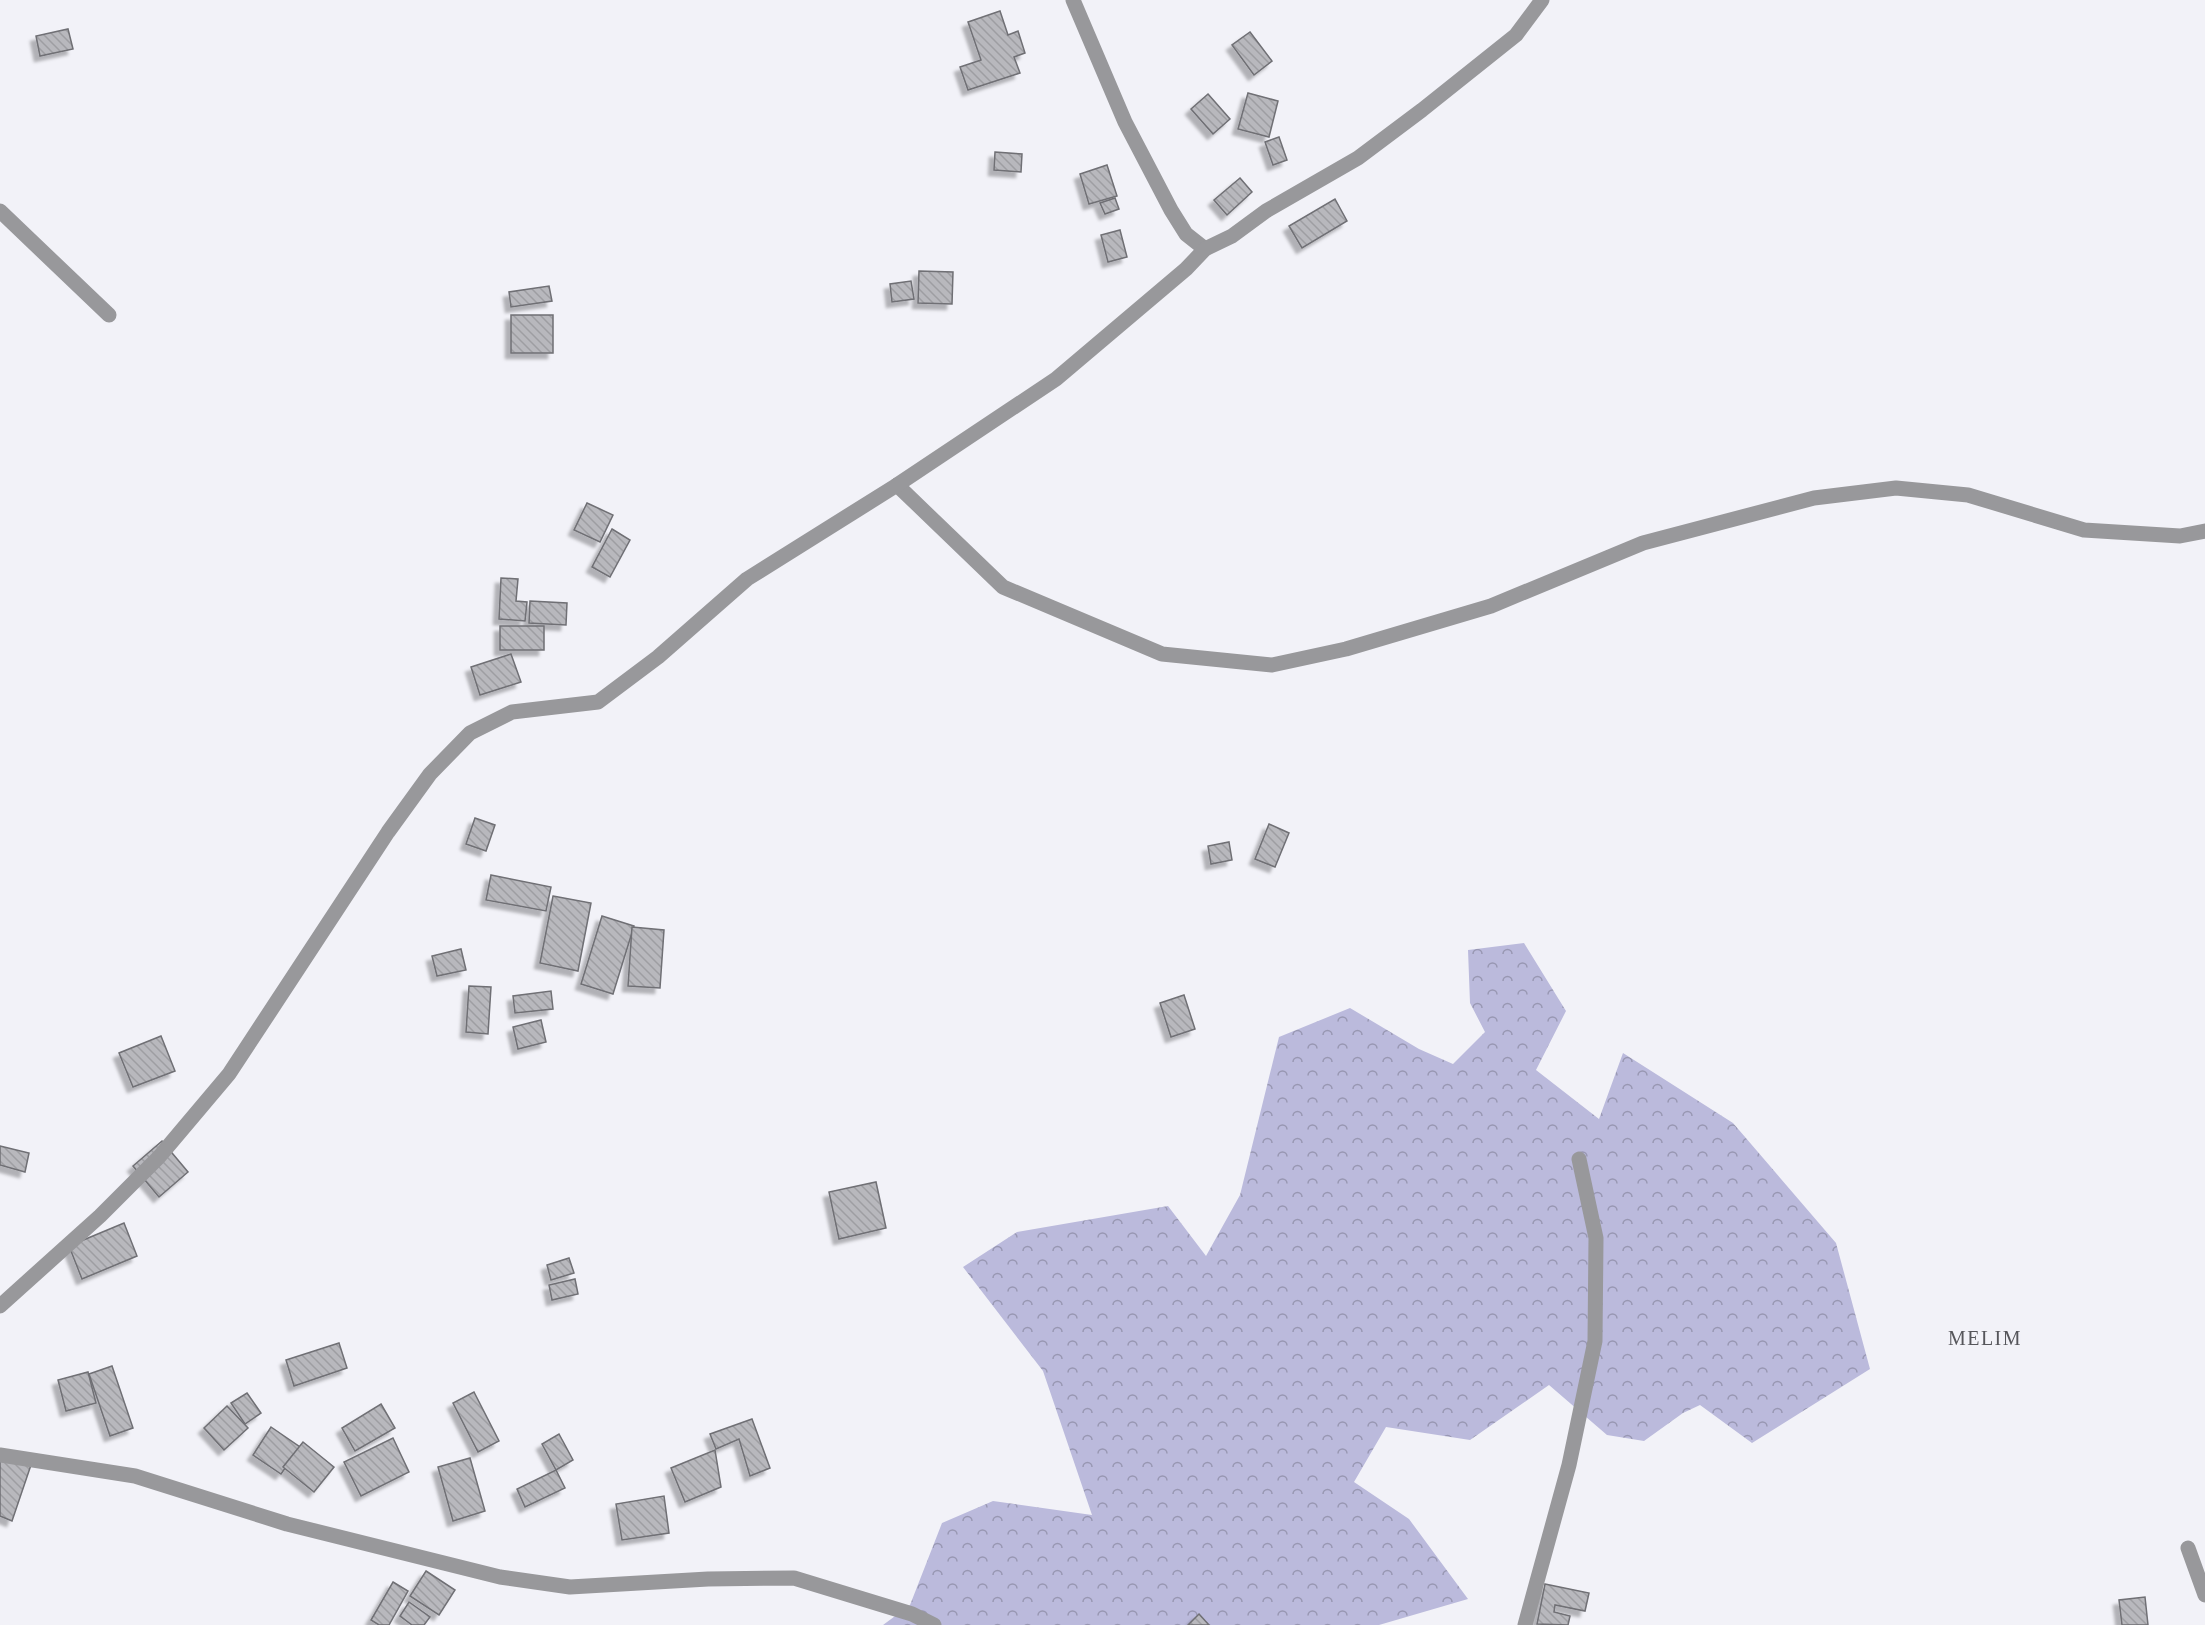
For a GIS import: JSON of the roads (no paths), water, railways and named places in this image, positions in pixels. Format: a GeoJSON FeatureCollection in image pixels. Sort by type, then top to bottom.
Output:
{"type":"FeatureCollection","features":[{"type":"Feature","properties":{"kind":"street"},"geometry":{"type":"LineString","coordinates":[[1073,0],[1125,122],[1171,210],[1186,234],[1205,249]]}},
{"type":"Feature","properties":{"kind":"street"},"geometry":{"type":"LineString","coordinates":[[0,1306],[100,1216],[159,1157],[229,1074],[388,832],[430,774],[470,733],[513,712],[598,702],[658,657],[747,579],[897,485],[1056,379],[1186,269],[1205,249],[1232,236],[1266,211],[1358,158],[1516,35],[1542,0]]}},
{"type":"Feature","properties":{"kind":"street"},"geometry":{"type":"LineString","coordinates":[[0,211],[109,315]]}},
{"type":"Feature","properties":{"kind":"street"},"geometry":{"type":"LineString","coordinates":[[897,485],[1003,587],[1162,654],[1272,665],[1346,650],[1491,606],[1644,543],[1814,498],[1896,488],[1968,495],[2084,530],[2180,536],[2205,531]]}},
{"type":"Feature","properties":{"kind":"street"},"geometry":{"type":"LineString","coordinates":[[1525,1625],[1569,1465],[1596,1341],[1596,1238],[1579,1159]]}},
{"type":"Feature","properties":{"kind":"street"},"geometry":{"type":"LineString","coordinates":[[0,1455],[135,1476],[287,1524],[500,1577],[570,1587],[708,1579],[794,1578],[912,1614],[934,1625]]}},
{"type":"Feature","properties":{"kind":"street"},"geometry":{"type":"LineString","coordinates":[[2188,1548],[2205,1595]]}},
{"type":"Feature","properties":{"kind":"district","name":"MELIM"},"geometry":{"type":"Point","coordinates":[1985,1338]}}]}
